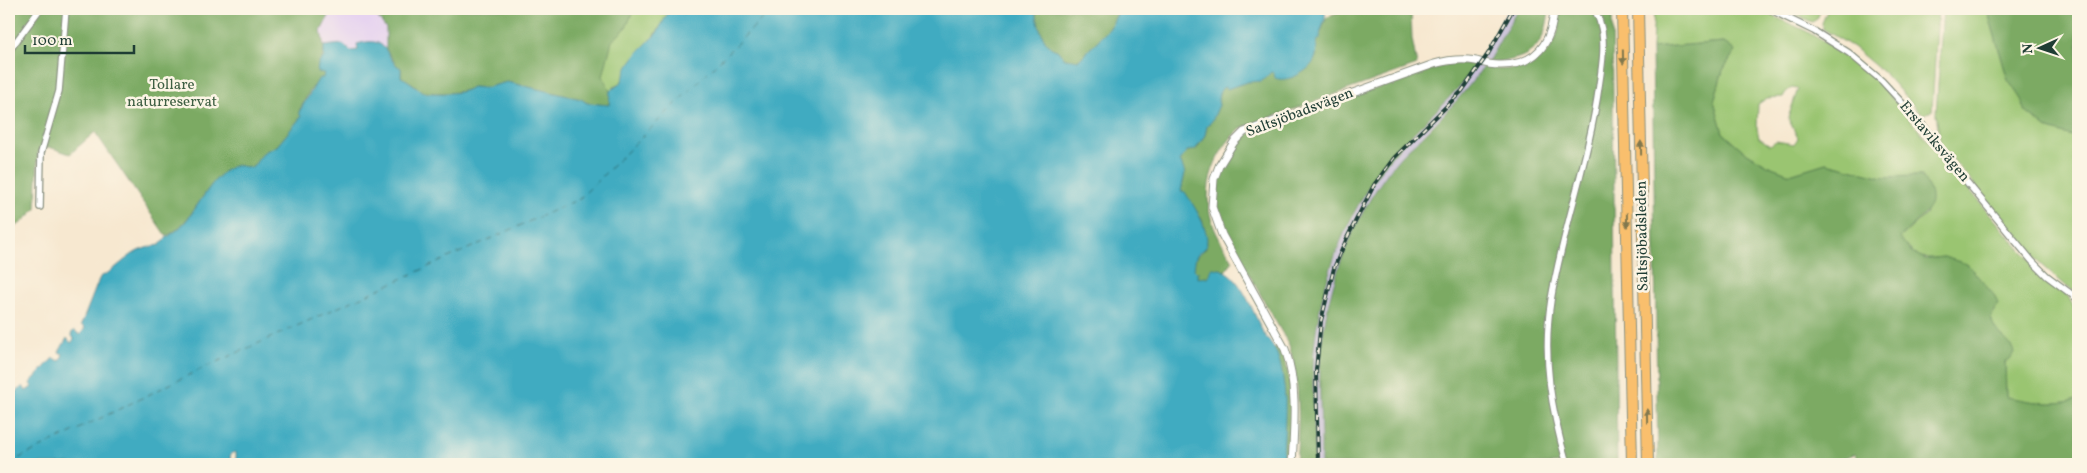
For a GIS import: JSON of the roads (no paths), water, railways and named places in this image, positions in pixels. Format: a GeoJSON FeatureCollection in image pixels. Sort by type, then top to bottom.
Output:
{"type":"FeatureCollection","features":[{"type":"Feature","properties":{"kind":"highway","name":"Saltsjöbadsleden"},"geometry":{"type":"LineString","coordinates":[[1622,9],[1632,464]]}},
{"type":"Feature","properties":{"kind":"highway","name":"Saltsjöbadsleden"},"geometry":{"type":"LineString","coordinates":[[1638,9],[1648,464]]}},
{"type":"Feature","properties":{"kind":"street"},"geometry":{"type":"LineString","coordinates":[[9,51],[40,9]]}},
{"type":"Feature","properties":{"kind":"street"},"geometry":{"type":"LineString","coordinates":[[40,207],[41,153],[59,91],[66,9]]}},
{"type":"Feature","properties":{"kind":"street","name":"Saltsjöbadsvägen"},"geometry":{"type":"LineString","coordinates":[[1292,464],[1294,432],[1291,365],[1267,316],[1222,234],[1212,206],[1214,179],[1226,152],[1244,132],[1434,64],[1460,59],[1499,66],[1521,63],[1534,56],[1546,44],[1552,28],[1554,9]]}},
{"type":"Feature","properties":{"kind":"street"},"geometry":{"type":"LineString","coordinates":[[1567,464],[1550,394],[1547,369],[1547,336],[1556,273],[1595,116],[1602,63],[1602,38],[1600,23],[1594,9]]}},
{"type":"Feature","properties":{"kind":"street","name":"Erstaviksvägen"},"geometry":{"type":"LineString","coordinates":[[1769,9],[1814,31],[1849,53],[1882,81],[1926,129],[1938,147],[2032,261],[2047,276],[2078,299]]}},
{"type":"Feature","properties":{"kind":"water"},"geometry":{"type":"Polygon","coordinates":[[[670,9],[1036,9],[1039,27],[1048,44],[1064,58],[1079,60],[1110,28],[1118,12],[1122,9],[1325,9],[1320,39],[1317,41],[1316,57],[1311,65],[1302,73],[1291,78],[1275,78],[1274,73],[1271,72],[1262,81],[1247,82],[1227,89],[1224,87],[1219,93],[1219,105],[1212,121],[1207,126],[1205,135],[1195,150],[1187,151],[1180,161],[1185,173],[1181,191],[1185,192],[1204,225],[1206,233],[1205,248],[1198,253],[1195,260],[1194,269],[1198,273],[1197,278],[1209,277],[1212,268],[1222,270],[1230,275],[1244,293],[1264,334],[1279,358],[1283,375],[1285,400],[1283,464],[236,464],[236,452],[230,456],[232,464],[9,464],[9,398],[23,386],[26,391],[32,387],[30,383],[53,358],[60,361],[63,354],[59,352],[67,338],[71,343],[74,339],[71,334],[74,330],[80,335],[85,328],[81,325],[100,277],[137,252],[160,245],[184,223],[211,185],[227,170],[236,165],[252,168],[264,152],[277,146],[301,117],[299,112],[319,78],[323,78],[324,73],[317,72],[318,64],[324,57],[324,46],[343,44],[351,51],[358,50],[357,44],[376,42],[385,49],[395,64],[401,68],[401,77],[426,93],[457,92],[468,90],[472,87],[485,88],[507,82],[581,99],[587,103],[609,105],[610,91],[621,83],[628,66],[640,50],[657,33],[670,9]]]}},
{"type":"Feature","properties":{"kind":"railway"},"geometry":{"type":"LineString","coordinates":[[1318,464],[1316,370],[1321,321],[1334,268],[1374,185],[1394,158],[1462,91],[1488,54],[1513,9]]}},
{"type":"Feature","properties":{"kind":"park label","name":"Tollare naturreservat"},"geometry":{"type":"Point","coordinates":[172,94]}}]}
